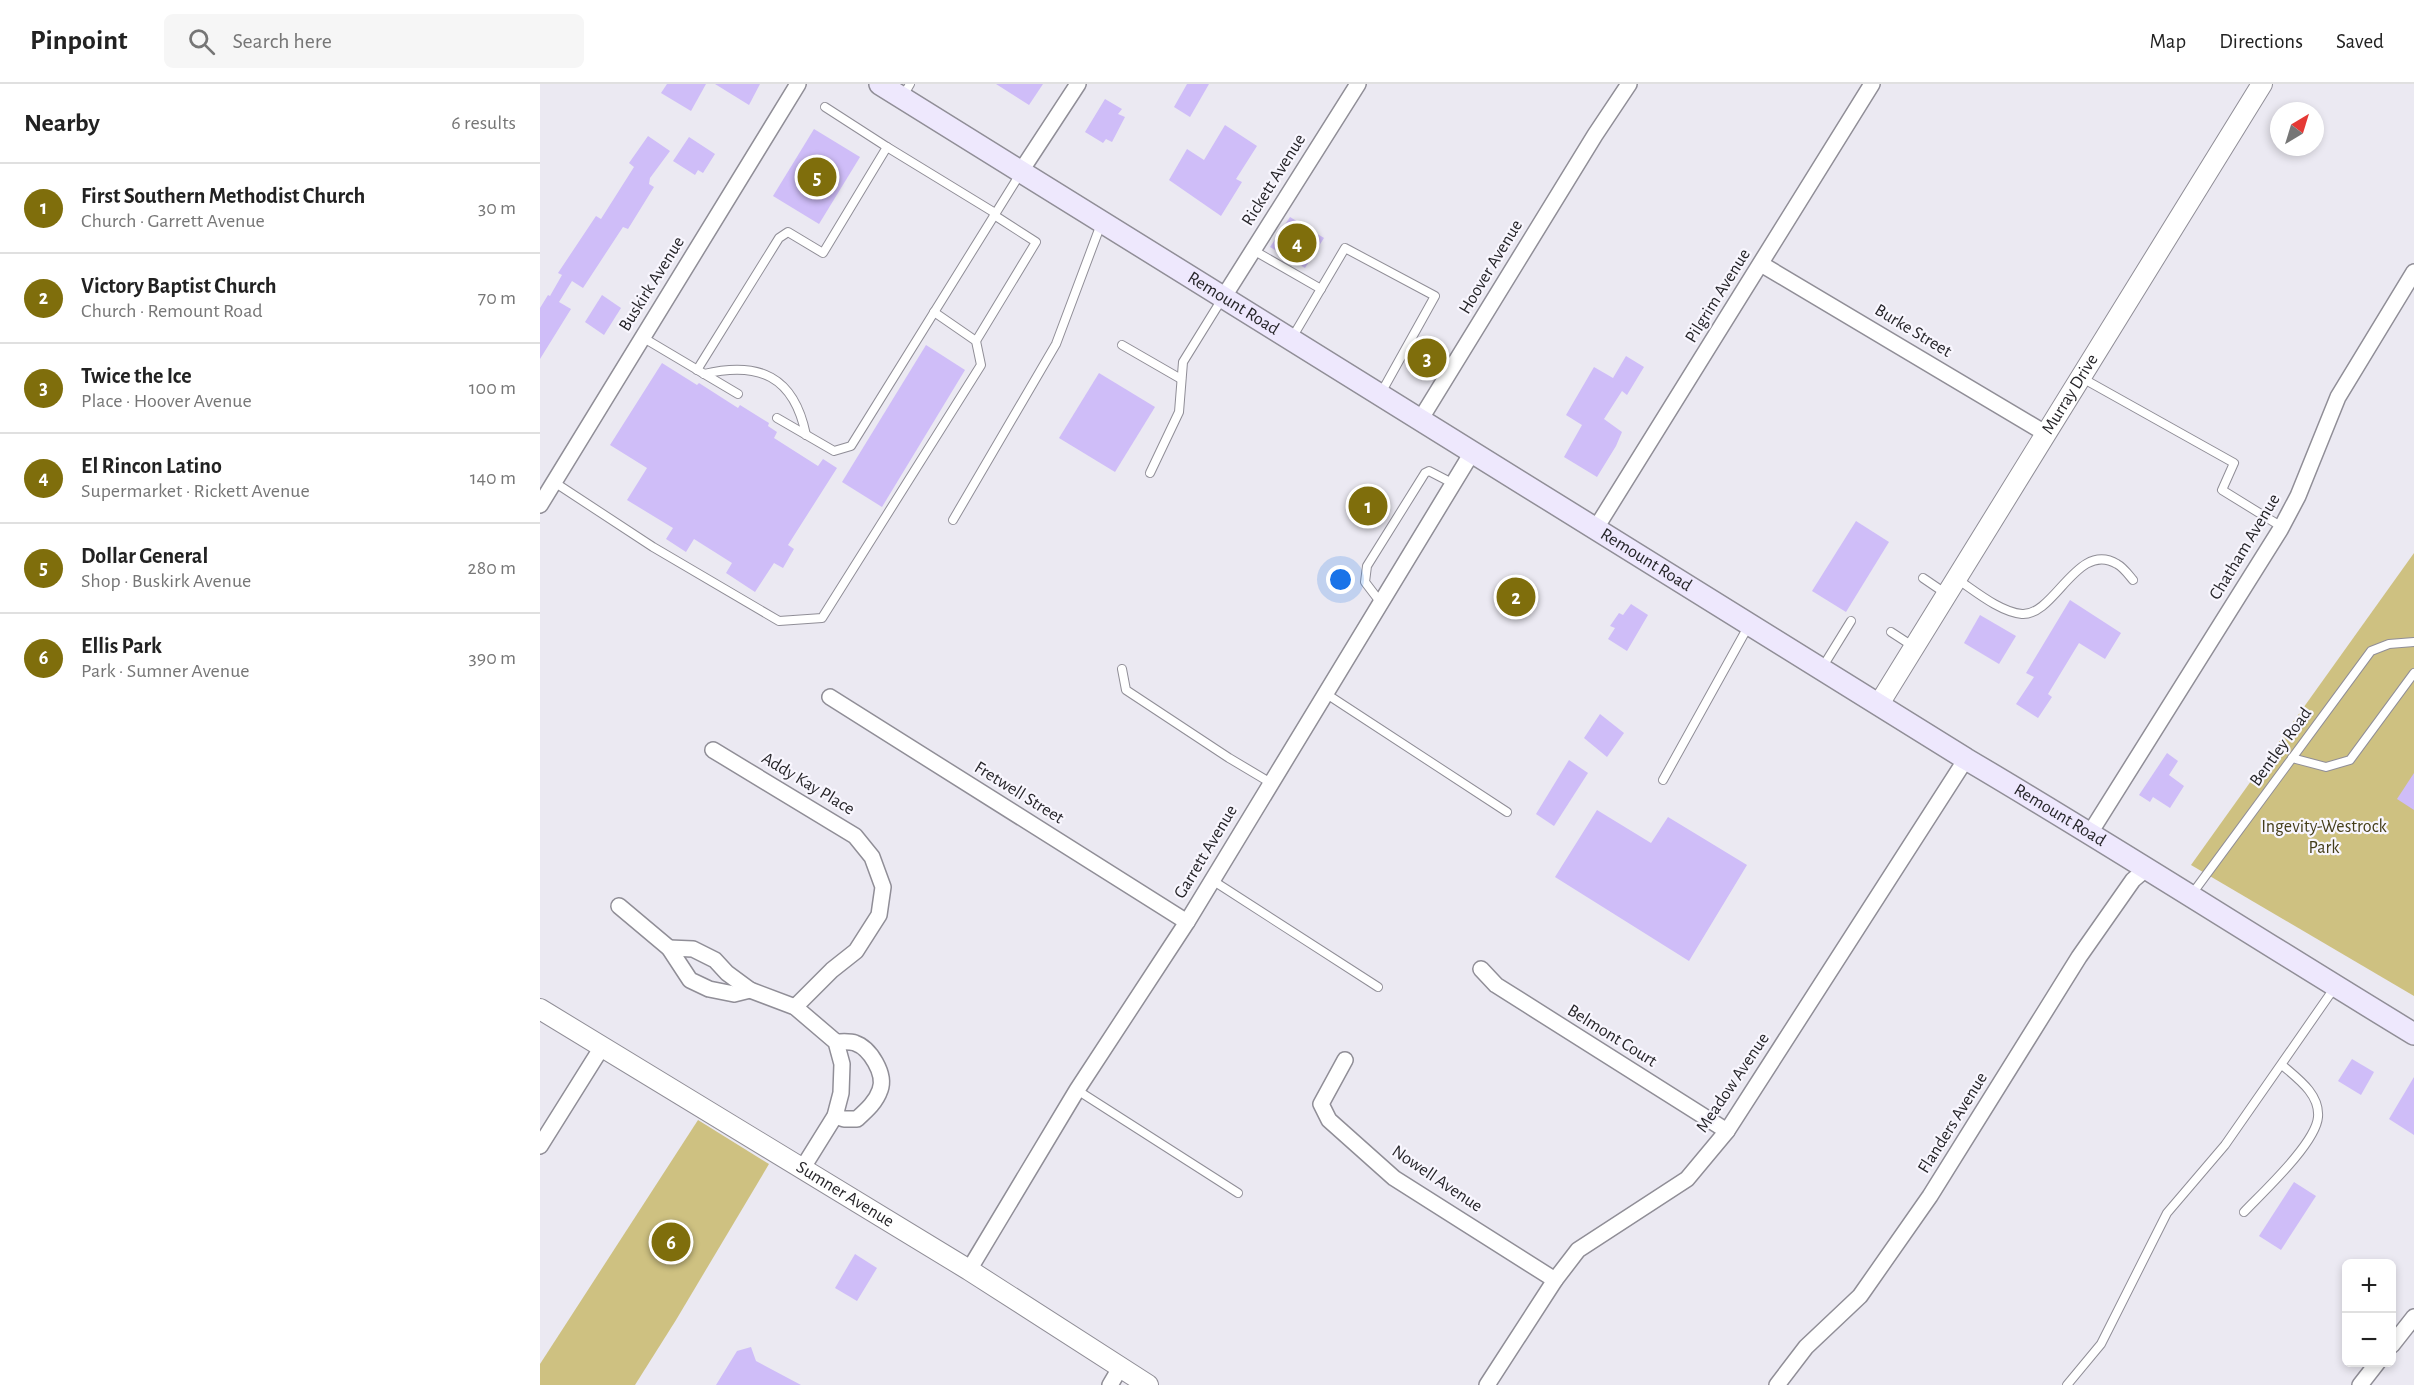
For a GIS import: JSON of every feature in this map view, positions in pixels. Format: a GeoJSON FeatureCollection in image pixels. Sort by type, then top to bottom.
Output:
{"type":"FeatureCollection","features":[{"type":"Feature","properties":{"kind":"main road","name":"Remount Road"},"geometry":{"type":"LineString","coordinates":[[880,84],[906,91],[1101,223],[2414,1034]]}},
{"type":"Feature","properties":{"kind":"street","name":"Buskirk Avenue"},"geometry":{"type":"LineString","coordinates":[[540,505],[798,84]]}},
{"type":"Feature","properties":{"kind":"street"},"geometry":{"type":"LineString","coordinates":[[1021,171],[1078,84]]}},
{"type":"Feature","properties":{"kind":"street","name":"Rickett Avenue"},"geometry":{"type":"LineString","coordinates":[[1223,298],[1358,84]]}},
{"type":"Feature","properties":{"kind":"street","name":"Hoover Avenue"},"geometry":{"type":"LineString","coordinates":[[1420,420],[1594,135],[1629,84]]}},
{"type":"Feature","properties":{"kind":"street","name":"Pilgrim Avenue"},"geometry":{"type":"LineString","coordinates":[[1596,528],[1872,84]]}},
{"type":"Feature","properties":{"kind":"street","name":"Murray Drive"},"geometry":{"type":"LineString","coordinates":[[1879,704],[2262,84]]}},
{"type":"Feature","properties":{"kind":"street","name":"Burke Street"},"geometry":{"type":"LineString","coordinates":[[1761,264],[2045,433]]}},
{"type":"Feature","properties":{"kind":"street","name":"Chatham Avenue"},"geometry":{"type":"LineString","coordinates":[[2090,833],[2282,527],[2298,496],[2338,396],[2414,272]]}},
{"type":"Feature","properties":{"kind":"street","name":"Garrett Avenue"},"geometry":{"type":"LineString","coordinates":[[969,1270],[1077,1090],[1188,922],[1270,783],[1473,451]]}},
{"type":"Feature","properties":{"kind":"street","name":"Fretwell Street"},"geometry":{"type":"LineString","coordinates":[[830,697],[1188,922]]}},
{"type":"Feature","properties":{"kind":"street","name":"Addy Kay Place"},"geometry":{"type":"LineString","coordinates":[[712,750],[855,836],[872,857],[883,887],[879,915],[856,951],[832,970],[795,1007]]}},
{"type":"Feature","properties":{"kind":"street","name":"Meadow Avenue"},"geometry":{"type":"LineString","coordinates":[[1486,1385],[1555,1280],[1578,1250],[1687,1179],[1727,1131],[1966,759]]}},
{"type":"Feature","properties":{"kind":"street","name":"Flanders Avenue"},"geometry":{"type":"LineString","coordinates":[[1778,1385],[1806,1347],[1860,1296],[1930,1196],[2079,957],[2133,880],[2146,869]]}},
{"type":"Feature","properties":{"kind":"street"},"geometry":{"type":"LineString","coordinates":[[619,906],[669,948],[690,980],[709,989],[734,994],[750,990]]}},
{"type":"Feature","properties":{"kind":"street"},"geometry":{"type":"LineString","coordinates":[[669,948],[693,949],[715,960],[727,973],[750,990],[795,1007],[836,1042],[842,1064],[841,1093],[835,1116],[802,1168]]}},
{"type":"Feature","properties":{"kind":"street","name":"Belmont Court"},"geometry":{"type":"LineString","coordinates":[[1481,969],[1496,985],[1727,1131]]}},
{"type":"Feature","properties":{"kind":"street","name":"Sumner Avenue"},"geometry":{"type":"LineString","coordinates":[[540,1009],[969,1270],[1148,1385]]}},
{"type":"Feature","properties":{"kind":"street"},"geometry":{"type":"LineString","coordinates":[[835,1116],[857,1119],[872,1106],[882,1088],[879,1070],[869,1053],[855,1043],[836,1042]]}},
{"type":"Feature","properties":{"kind":"street"},"geometry":{"type":"LineString","coordinates":[[540,1146],[602,1047]]}},
{"type":"Feature","properties":{"kind":"street","name":"Nowell Avenue"},"geometry":{"type":"LineString","coordinates":[[1345,1060],[1321,1104],[1329,1120],[1394,1178],[1555,1280]]}},
{"type":"Feature","properties":{"kind":"street"},"geometry":{"type":"LineString","coordinates":[[2396,1340],[2414,1317]]}},
{"type":"Feature","properties":{"kind":"street"},"geometry":{"type":"LineString","coordinates":[[2360,1385],[2374,1367]]}},
{"type":"Feature","properties":{"kind":"street"},"geometry":{"type":"LineString","coordinates":[[1110,1385],[1120,1368]]}},
{"type":"Feature","properties":{"kind":"lane"},"geometry":{"type":"LineString","coordinates":[[825,107],[1036,242],[976,342]]}},
{"type":"Feature","properties":{"kind":"lane"},"geometry":{"type":"LineString","coordinates":[[700,372],[779,238],[788,232],[823,253],[887,147]]}},
{"type":"Feature","properties":{"kind":"lane"},"geometry":{"type":"LineString","coordinates":[[777,418],[834,452],[850,446],[1021,171]]}},
{"type":"Feature","properties":{"kind":"lane"},"geometry":{"type":"LineString","coordinates":[[953,520],[1056,344],[1101,223]]}},
{"type":"Feature","properties":{"kind":"lane"},"geometry":{"type":"LineString","coordinates":[[1291,340],[1345,248],[1435,296],[1380,395]]}},
{"type":"Feature","properties":{"kind":"lane"},"geometry":{"type":"LineString","coordinates":[[1253,250],[1321,290]]}},
{"type":"Feature","properties":{"kind":"lane"},"geometry":{"type":"LineString","coordinates":[[1149,473],[1179,412],[1184,362],[1223,298]]}},
{"type":"Feature","properties":{"kind":"lane"},"geometry":{"type":"LineString","coordinates":[[554,482],[653,547],[779,621],[822,618],[981,365],[976,342],[934,312]]}},
{"type":"Feature","properties":{"kind":"lane"},"geometry":{"type":"LineString","coordinates":[[642,337],[738,394]]}},
{"type":"Feature","properties":{"kind":"lane"},"geometry":{"type":"LineString","coordinates":[[1122,345],[1181,379]]}},
{"type":"Feature","properties":{"kind":"lane"},"geometry":{"type":"LineString","coordinates":[[700,372],[751,369],[772,377],[786,388],[801,412],[806,435]]}},
{"type":"Feature","properties":{"kind":"lane"},"geometry":{"type":"LineString","coordinates":[[2081,377],[2234,463],[2222,490],[2282,527]]}},
{"type":"Feature","properties":{"kind":"lane"},"geometry":{"type":"LineString","coordinates":[[1381,603],[1370,591],[1364,575],[1389,529],[1425,473],[1429,471],[1454,484]]}},
{"type":"Feature","properties":{"kind":"lane"},"geometry":{"type":"LineString","coordinates":[[1923,578],[2025,614],[2043,606],[2062,584],[2094,560],[2106,559],[2118,564],[2133,580]]}},
{"type":"Feature","properties":{"kind":"lane"},"geometry":{"type":"LineString","coordinates":[[1822,668],[1851,621]]}},
{"type":"Feature","properties":{"kind":"lane"},"geometry":{"type":"LineString","coordinates":[[1663,780],[1749,623]]}},
{"type":"Feature","properties":{"kind":"lane"},"geometry":{"type":"LineString","coordinates":[[1891,632],[1914,647]]}},
{"type":"Feature","properties":{"kind":"lane","name":"Bentley Road"},"geometry":{"type":"LineString","coordinates":[[2190,897],[2371,651],[2389,644],[2414,642]]}},
{"type":"Feature","properties":{"kind":"lane"},"geometry":{"type":"LineString","coordinates":[[1122,669],[1126,690],[1270,783]]}},
{"type":"Feature","properties":{"kind":"lane"},"geometry":{"type":"LineString","coordinates":[[2292,758],[2326,767],[2350,760],[2414,673]]}},
{"type":"Feature","properties":{"kind":"lane"},"geometry":{"type":"LineString","coordinates":[[1325,693],[1507,812]]}},
{"type":"Feature","properties":{"kind":"lane"},"geometry":{"type":"LineString","coordinates":[[1212,880],[1377,987]]}},
{"type":"Feature","properties":{"kind":"lane"},"geometry":{"type":"LineString","coordinates":[[2067,1385],[2101,1344],[2167,1213],[2225,1145],[2336,986]]}},
{"type":"Feature","properties":{"kind":"lane"},"geometry":{"type":"LineString","coordinates":[[2244,1212],[2292,1162],[2315,1128],[2319,1116],[2316,1102],[2305,1084],[2282,1065]]}},
{"type":"Feature","properties":{"kind":"lane"},"geometry":{"type":"LineString","coordinates":[[1077,1090],[1238,1193]]}},
{"type":"Feature","properties":{"kind":"green space","name":"Ingevity-Westrock Park"},"geometry":{"type":"Polygon","coordinates":[[[2414,553],[2414,996],[2191,865],[2414,553]]]}},
{"type":"Feature","properties":{"kind":"green space"},"geometry":{"type":"Polygon","coordinates":[[[698,1120],[769,1164],[676,1320],[635,1385],[540,1385],[540,1364],[698,1120]]]}},
{"type":"Feature","properties":{"kind":"building"},"geometry":{"type":"Polygon","coordinates":[[[667,84],[706,84],[691,111],[661,93],[667,84]]]}},
{"type":"Feature","properties":{"kind":"building"},"geometry":{"type":"Polygon","coordinates":[[[715,84],[760,84],[749,105],[715,84]]]}},
{"type":"Feature","properties":{"kind":"building"},"geometry":{"type":"Polygon","coordinates":[[[996,84],[1043,84],[1029,105],[996,84]]]}},
{"type":"Feature","properties":{"kind":"building"},"geometry":{"type":"Polygon","coordinates":[[[1187,84],[1209,84],[1190,117],[1174,107],[1187,84]]]}},
{"type":"Feature","properties":{"kind":"building"},"geometry":{"type":"Polygon","coordinates":[[[1105,99],[1122,109],[1118,114],[1125,117],[1112,142],[1106,139],[1103,143],[1085,132],[1105,99]]]}},
{"type":"Feature","properties":{"kind":"building"},"geometry":{"type":"Polygon","coordinates":[[[1225,125],[1257,146],[1236,179],[1242,182],[1221,216],[1169,180],[1187,149],[1204,160],[1225,125]]]}},
{"type":"Feature","properties":{"kind":"building"},"geometry":{"type":"Polygon","coordinates":[[[814,129],[860,157],[819,224],[773,196],[814,129]]]}},
{"type":"Feature","properties":{"kind":"building"},"geometry":{"type":"Polygon","coordinates":[[[648,136],[670,151],[650,178],[649,184],[654,187],[628,229],[623,227],[583,288],[572,281],[559,302],[571,309],[540,359],[540,308],[562,275],[558,273],[596,216],[601,219],[634,167],[629,163],[648,136]]]}},
{"type":"Feature","properties":{"kind":"building"},"geometry":{"type":"Polygon","coordinates":[[[689,137],[715,154],[703,173],[698,170],[695,175],[673,161],[689,137]]]}},
{"type":"Feature","properties":{"kind":"building"},"geometry":{"type":"Polygon","coordinates":[[[1290,217],[1324,238],[1305,268],[1270,247],[1290,217]]]}},
{"type":"Feature","properties":{"kind":"building"},"geometry":{"type":"Polygon","coordinates":[[[602,295],[621,308],[604,335],[585,322],[602,295]]]}},
{"type":"Feature","properties":{"kind":"building"},"geometry":{"type":"Polygon","coordinates":[[[926,345],[965,370],[882,507],[842,482],[926,345]]]}},
{"type":"Feature","properties":{"kind":"building"},"geometry":{"type":"Polygon","coordinates":[[[1626,356],[1644,367],[1627,395],[1622,391],[1604,419],[1622,432],[1597,477],[1564,457],[1582,425],[1566,415],[1594,367],[1613,378],[1626,356]]]}},
{"type":"Feature","properties":{"kind":"building"},"geometry":{"type":"Polygon","coordinates":[[[662,363],[738,408],[740,405],[769,423],[768,426],[777,432],[774,438],[818,466],[823,459],[837,468],[788,545],[794,549],[783,568],[774,563],[755,592],[726,573],[732,563],[694,539],[686,552],[666,539],[673,528],[627,500],[647,468],[610,445],[662,363]]]}},
{"type":"Feature","properties":{"kind":"building"},"geometry":{"type":"Polygon","coordinates":[[[1099,373],[1155,407],[1115,472],[1059,438],[1099,373]]]}},
{"type":"Feature","properties":{"kind":"building"},"geometry":{"type":"Polygon","coordinates":[[[1856,521],[1889,542],[1846,612],[1812,591],[1856,521]]]}},
{"type":"Feature","properties":{"kind":"building"},"geometry":{"type":"Polygon","coordinates":[[[2070,600],[2121,633],[2105,659],[2079,643],[2048,694],[2052,697],[2038,718],[2016,704],[2034,677],[2026,673],[2070,600]]]}},
{"type":"Feature","properties":{"kind":"building"},"geometry":{"type":"Polygon","coordinates":[[[1631,604],[1648,615],[1627,651],[1608,639],[1615,628],[1610,626],[1619,613],[1623,615],[1631,604]]]}},
{"type":"Feature","properties":{"kind":"building"},"geometry":{"type":"Polygon","coordinates":[[[1980,615],[2016,636],[1999,664],[1964,643],[1980,615]]]}},
{"type":"Feature","properties":{"kind":"building"},"geometry":{"type":"Polygon","coordinates":[[[1600,714],[1624,733],[1607,757],[1584,738],[1600,714]]]}},
{"type":"Feature","properties":{"kind":"building"},"geometry":{"type":"Polygon","coordinates":[[[2167,753],[2178,761],[2169,775],[2184,786],[2170,808],[2153,797],[2150,802],[2139,795],[2167,753]]]}},
{"type":"Feature","properties":{"kind":"building"},"geometry":{"type":"Polygon","coordinates":[[[1569,760],[1588,773],[1554,826],[1536,814],[1569,760]]]}},
{"type":"Feature","properties":{"kind":"building"},"geometry":{"type":"Polygon","coordinates":[[[2414,773],[2414,810],[2397,799],[2414,773]]]}},
{"type":"Feature","properties":{"kind":"building"},"geometry":{"type":"Polygon","coordinates":[[[1597,810],[1651,843],[1668,817],[1747,865],[1689,961],[1555,877],[1597,810]]]}},
{"type":"Feature","properties":{"kind":"building"},"geometry":{"type":"Polygon","coordinates":[[[2352,1059],[2374,1072],[2361,1095],[2338,1081],[2352,1059]]]}},
{"type":"Feature","properties":{"kind":"building"},"geometry":{"type":"Polygon","coordinates":[[[2414,1077],[2414,1135],[2389,1119],[2414,1077]]]}},
{"type":"Feature","properties":{"kind":"building"},"geometry":{"type":"Polygon","coordinates":[[[2294,1182],[2316,1196],[2281,1250],[2259,1236],[2294,1182]]]}},
{"type":"Feature","properties":{"kind":"building"},"geometry":{"type":"Polygon","coordinates":[[[855,1254],[877,1268],[857,1301],[835,1288],[855,1254]]]}},
{"type":"Feature","properties":{"kind":"building"},"geometry":{"type":"Polygon","coordinates":[[[751,1347],[756,1361],[801,1385],[716,1385],[737,1351],[751,1347]]]}},
{"type":"Feature","properties":{"kind":"place","name":"Dollar General"},"geometry":{"type":"Point","coordinates":[817,177]}},
{"type":"Feature","properties":{"kind":"place","name":"El Rincon Latino"},"geometry":{"type":"Point","coordinates":[1297,243]}},
{"type":"Feature","properties":{"kind":"place","name":"Twice the Ice"},"geometry":{"type":"Point","coordinates":[1427,358]}},
{"type":"Feature","properties":{"kind":"place","name":"First Southern Methodist Church"},"geometry":{"type":"Point","coordinates":[1368,506]}},
{"type":"Feature","properties":{"kind":"place","name":"Victory Baptist Church"},"geometry":{"type":"Point","coordinates":[1516,597]}},
{"type":"Feature","properties":{"kind":"place","name":"Ellis Park"},"geometry":{"type":"Point","coordinates":[671,1242]}}]}
